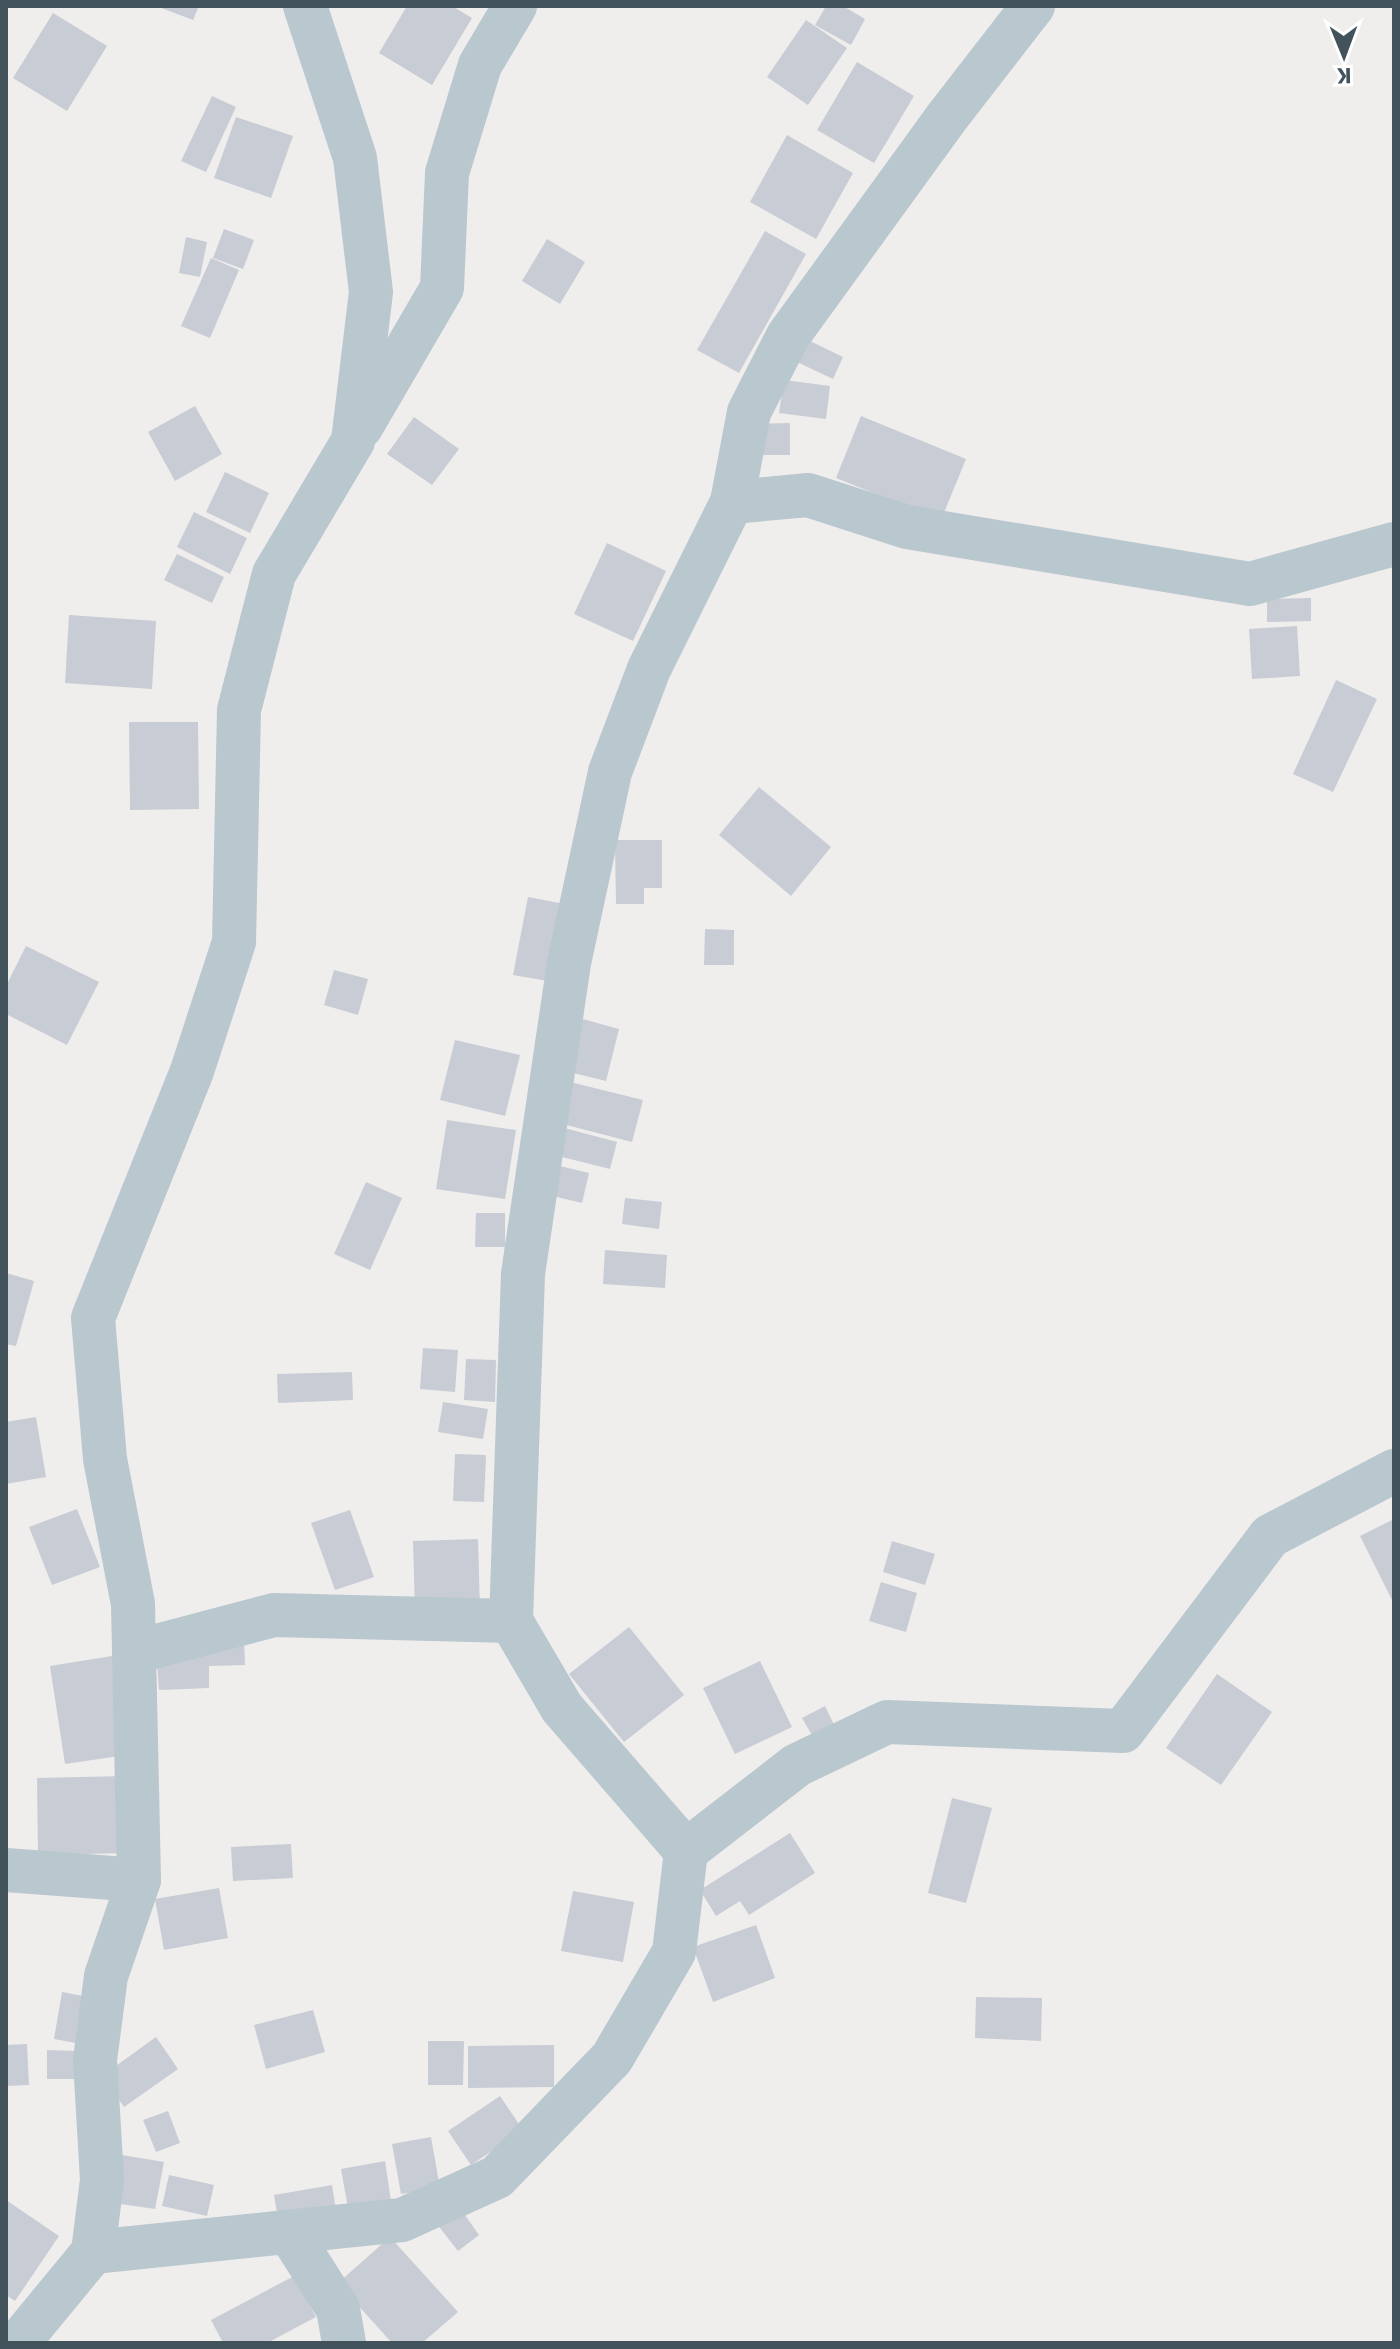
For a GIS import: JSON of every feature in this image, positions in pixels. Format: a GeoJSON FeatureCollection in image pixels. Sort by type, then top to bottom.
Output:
{"type":"FeatureCollection","features":[{"type":"Feature","properties":{"kind":"street"},"geometry":{"type":"LineString","coordinates":[[305,6],[355,158],[371,292],[353,441]]}},
{"type":"Feature","properties":{"kind":"street"},"geometry":{"type":"LineString","coordinates":[[18,2343],[93,2252],[102,2180],[95,2060],[106,1976],[139,1880],[133,1604],[105,1459],[93,1318],[192,1071],[234,942],[239,710],[274,574],[442,288],[447,173],[480,65],[515,6]]}},
{"type":"Feature","properties":{"kind":"street"},"geometry":{"type":"LineString","coordinates":[[686,1851],[562,1708],[511,1621],[523,1274],[569,963],[610,772],[649,669],[732,502],[749,412],[788,336],[947,117],[1033,6]]}},
{"type":"Feature","properties":{"kind":"street"},"geometry":{"type":"LineString","coordinates":[[732,502],[808,495],[907,527],[1250,584],[1394,544]]}},
{"type":"Feature","properties":{"kind":"street"},"geometry":{"type":"LineString","coordinates":[[93,2252],[402,2220],[497,2177],[612,2058],[674,1952],[686,1851],[797,1765],[887,1722],[1123,1731],[1270,1536],[1394,1471]]}},
{"type":"Feature","properties":{"kind":"street"},"geometry":{"type":"LineString","coordinates":[[134,1652],[274,1615],[511,1621]]}},
{"type":"Feature","properties":{"kind":"street"},"geometry":{"type":"LineString","coordinates":[[6,1870],[139,1880]]}},
{"type":"Feature","properties":{"kind":"street"},"geometry":{"type":"LineString","coordinates":[[289,2232],[338,2309],[344,2343]]}},
{"type":"Feature","properties":{"kind":"building"},"geometry":{"type":"Polygon","coordinates":[[[156,6],[199,6],[193,20],[156,6]]]}},
{"type":"Feature","properties":{"kind":"building"},"geometry":{"type":"Polygon","coordinates":[[[407,6],[452,6],[472,18],[432,85],[379,53],[407,6]]]}},
{"type":"Feature","properties":{"kind":"building"},"geometry":{"type":"Polygon","coordinates":[[[826,6],[843,6],[865,19],[851,45],[815,25],[826,6]]]}},
{"type":"Feature","properties":{"kind":"building"},"geometry":{"type":"Polygon","coordinates":[[[53,13],[107,46],[67,111],[13,78],[53,13]]]}},
{"type":"Feature","properties":{"kind":"building"},"geometry":{"type":"Polygon","coordinates":[[[806,20],[847,48],[808,105],[767,77],[806,20]]]}},
{"type":"Feature","properties":{"kind":"building"},"geometry":{"type":"Polygon","coordinates":[[[857,62],[914,96],[874,163],[817,130],[857,62]]]}},
{"type":"Feature","properties":{"kind":"building"},"geometry":{"type":"Polygon","coordinates":[[[212,96],[236,107],[206,172],[181,161],[212,96]]]}},
{"type":"Feature","properties":{"kind":"building"},"geometry":{"type":"Polygon","coordinates":[[[236,117],[293,136],[271,198],[214,178],[236,117]]]}},
{"type":"Feature","properties":{"kind":"building"},"geometry":{"type":"Polygon","coordinates":[[[787,135],[853,173],[816,239],[750,202],[787,135]]]}},
{"type":"Feature","properties":{"kind":"building"},"geometry":{"type":"Polygon","coordinates":[[[224,229],[254,240],[243,269],[213,258],[224,229]]]}},
{"type":"Feature","properties":{"kind":"building"},"geometry":{"type":"Polygon","coordinates":[[[765,231],[806,254],[739,373],[697,350],[765,231]]]}},
{"type":"Feature","properties":{"kind":"building"},"geometry":{"type":"Polygon","coordinates":[[[186,237],[207,242],[200,277],[179,273],[186,237]]]}},
{"type":"Feature","properties":{"kind":"building"},"geometry":{"type":"Polygon","coordinates":[[[547,239],[585,262],[560,304],[522,281],[547,239]]]}},
{"type":"Feature","properties":{"kind":"building"},"geometry":{"type":"Polygon","coordinates":[[[211,258],[239,270],[210,338],[181,326],[211,258]]]}},
{"type":"Feature","properties":{"kind":"building"},"geometry":{"type":"Polygon","coordinates":[[[808,340],[843,357],[833,379],[797,362],[808,340]]]}},
{"type":"Feature","properties":{"kind":"building"},"geometry":{"type":"Polygon","coordinates":[[[784,380],[830,386],[826,419],[779,413],[784,380]]]}},
{"type":"Feature","properties":{"kind":"building"},"geometry":{"type":"Polygon","coordinates":[[[195,406],[222,454],[175,481],[148,432],[195,406]]]}},
{"type":"Feature","properties":{"kind":"building"},"geometry":{"type":"Polygon","coordinates":[[[861,416],[966,459],[941,520],[836,478],[861,416]]]}},
{"type":"Feature","properties":{"kind":"building"},"geometry":{"type":"Polygon","coordinates":[[[414,417],[459,449],[432,485],[387,454],[414,417]]]}},
{"type":"Feature","properties":{"kind":"building"},"geometry":{"type":"Polygon","coordinates":[[[790,423],[790,455],[757,455],[757,424],[790,423]]]}},
{"type":"Feature","properties":{"kind":"building"},"geometry":{"type":"Polygon","coordinates":[[[225,472],[269,493],[250,533],[206,512],[225,472]]]}},
{"type":"Feature","properties":{"kind":"building"},"geometry":{"type":"Polygon","coordinates":[[[194,512],[247,538],[230,574],[177,547],[194,512]]]}},
{"type":"Feature","properties":{"kind":"building"},"geometry":{"type":"Polygon","coordinates":[[[607,543],[666,571],[633,641],[574,614],[607,543]]]}},
{"type":"Feature","properties":{"kind":"building"},"geometry":{"type":"Polygon","coordinates":[[[177,554],[224,577],[212,603],[164,580],[177,554]]]}},
{"type":"Feature","properties":{"kind":"building"},"geometry":{"type":"Polygon","coordinates":[[[1311,598],[1311,621],[1267,622],[1267,599],[1311,598]]]}},
{"type":"Feature","properties":{"kind":"building"},"geometry":{"type":"Polygon","coordinates":[[[69,615],[156,621],[152,689],[65,683],[69,615]]]}},
{"type":"Feature","properties":{"kind":"building"},"geometry":{"type":"Polygon","coordinates":[[[1297,626],[1300,676],[1252,679],[1249,629],[1297,626]]]}},
{"type":"Feature","properties":{"kind":"building"},"geometry":{"type":"Polygon","coordinates":[[[1336,680],[1377,699],[1333,792],[1293,774],[1336,680]]]}},
{"type":"Feature","properties":{"kind":"building"},"geometry":{"type":"Polygon","coordinates":[[[129,722],[198,722],[199,809],[130,810],[129,722]]]}},
{"type":"Feature","properties":{"kind":"building"},"geometry":{"type":"Polygon","coordinates":[[[759,787],[831,847],[791,896],[719,835],[759,787]]]}},
{"type":"Feature","properties":{"kind":"building"},"geometry":{"type":"Polygon","coordinates":[[[615,840],[662,840],[662,888],[644,888],[644,904],[616,904],[615,840]]]}},
{"type":"Feature","properties":{"kind":"building"},"geometry":{"type":"Polygon","coordinates":[[[528,897],[570,905],[554,982],[513,975],[528,897]]]}},
{"type":"Feature","properties":{"kind":"building"},"geometry":{"type":"Polygon","coordinates":[[[705,929],[734,930],[734,965],[704,965],[705,929]]]}},
{"type":"Feature","properties":{"kind":"building"},"geometry":{"type":"Polygon","coordinates":[[[26,946],[99,982],[67,1045],[6,1014],[6,986],[26,946]]]}},
{"type":"Feature","properties":{"kind":"building"},"geometry":{"type":"Polygon","coordinates":[[[334,970],[368,979],[358,1015],[324,1005],[334,970]]]}},
{"type":"Feature","properties":{"kind":"building"},"geometry":{"type":"Polygon","coordinates":[[[579,1018],[619,1029],[606,1081],[565,1071],[579,1018]]]}},
{"type":"Feature","properties":{"kind":"building"},"geometry":{"type":"Polygon","coordinates":[[[455,1040],[520,1055],[505,1116],[440,1100],[455,1040]]]}},
{"type":"Feature","properties":{"kind":"building"},"geometry":{"type":"Polygon","coordinates":[[[566,1081],[643,1100],[632,1142],[555,1122],[566,1081]]]}},
{"type":"Feature","properties":{"kind":"building"},"geometry":{"type":"Polygon","coordinates":[[[447,1120],[516,1130],[505,1199],[436,1189],[447,1120]]]}},
{"type":"Feature","properties":{"kind":"building"},"geometry":{"type":"Polygon","coordinates":[[[557,1126],[617,1142],[610,1169],[550,1154],[557,1126]]]}},
{"type":"Feature","properties":{"kind":"building"},"geometry":{"type":"Polygon","coordinates":[[[552,1164],[589,1173],[582,1203],[544,1194],[552,1164]]]}},
{"type":"Feature","properties":{"kind":"building"},"geometry":{"type":"Polygon","coordinates":[[[366,1182],[402,1198],[370,1270],[334,1254],[366,1182]]]}},
{"type":"Feature","properties":{"kind":"building"},"geometry":{"type":"Polygon","coordinates":[[[625,1198],[662,1202],[659,1229],[622,1224],[625,1198]]]}},
{"type":"Feature","properties":{"kind":"building"},"geometry":{"type":"Polygon","coordinates":[[[476,1213],[505,1213],[505,1247],[475,1247],[476,1213]]]}},
{"type":"Feature","properties":{"kind":"building"},"geometry":{"type":"Polygon","coordinates":[[[605,1250],[667,1255],[665,1288],[603,1284],[605,1250]]]}},
{"type":"Feature","properties":{"kind":"building"},"geometry":{"type":"Polygon","coordinates":[[[6,1273],[34,1281],[16,1346],[6,1344],[6,1273]]]}},
{"type":"Feature","properties":{"kind":"building"},"geometry":{"type":"Polygon","coordinates":[[[423,1348],[458,1350],[455,1392],[420,1389],[423,1348]]]}},
{"type":"Feature","properties":{"kind":"building"},"geometry":{"type":"Polygon","coordinates":[[[466,1359],[496,1360],[495,1402],[464,1400],[466,1359]]]}},
{"type":"Feature","properties":{"kind":"building"},"geometry":{"type":"Polygon","coordinates":[[[352,1372],[353,1400],[278,1403],[277,1374],[352,1372]]]}},
{"type":"Feature","properties":{"kind":"building"},"geometry":{"type":"Polygon","coordinates":[[[443,1402],[488,1409],[483,1439],[438,1432],[443,1402]]]}},
{"type":"Feature","properties":{"kind":"building"},"geometry":{"type":"Polygon","coordinates":[[[36,1417],[46,1477],[6,1484],[6,1422],[36,1417]]]}},
{"type":"Feature","properties":{"kind":"building"},"geometry":{"type":"Polygon","coordinates":[[[455,1454],[486,1455],[484,1502],[453,1501],[455,1454]]]}},
{"type":"Feature","properties":{"kind":"building"},"geometry":{"type":"Polygon","coordinates":[[[77,1509],[100,1567],[52,1585],[29,1527],[77,1509]]]}},
{"type":"Feature","properties":{"kind":"building"},"geometry":{"type":"Polygon","coordinates":[[[350,1510],[374,1577],[335,1590],[311,1523],[350,1510]]]}},
{"type":"Feature","properties":{"kind":"building"},"geometry":{"type":"Polygon","coordinates":[[[1394,1519],[1394,1604],[1360,1536],[1394,1519]]]}},
{"type":"Feature","properties":{"kind":"building"},"geometry":{"type":"Polygon","coordinates":[[[478,1539],[480,1610],[415,1612],[413,1541],[478,1539]]]}},
{"type":"Feature","properties":{"kind":"building"},"geometry":{"type":"Polygon","coordinates":[[[892,1541],[935,1554],[925,1585],[883,1572],[892,1541]]]}},
{"type":"Feature","properties":{"kind":"building"},"geometry":{"type":"Polygon","coordinates":[[[881,1582],[917,1593],[906,1632],[869,1621],[881,1582]]]}},
{"type":"Feature","properties":{"kind":"building"},"geometry":{"type":"Polygon","coordinates":[[[629,1627],[684,1695],[624,1742],[569,1674],[629,1627]]]}},
{"type":"Feature","properties":{"kind":"building"},"geometry":{"type":"Polygon","coordinates":[[[244,1640],[245,1665],[209,1666],[209,1688],[159,1690],[157,1660],[244,1640]]]}},
{"type":"Feature","properties":{"kind":"building"},"geometry":{"type":"Polygon","coordinates":[[[118,1655],[133,1754],[65,1764],[50,1666],[118,1655]]]}},
{"type":"Feature","properties":{"kind":"building"},"geometry":{"type":"Polygon","coordinates":[[[760,1661],[792,1727],[735,1754],[703,1688],[760,1661]]]}},
{"type":"Feature","properties":{"kind":"building"},"geometry":{"type":"Polygon","coordinates":[[[1217,1674],[1272,1712],[1221,1785],[1166,1748],[1217,1674]]]}},
{"type":"Feature","properties":{"kind":"building"},"geometry":{"type":"Polygon","coordinates":[[[825,1706],[837,1731],[816,1742],[802,1718],[825,1706]]]}},
{"type":"Feature","properties":{"kind":"building"},"geometry":{"type":"Polygon","coordinates":[[[125,1776],[126,1853],[38,1855],[37,1778],[125,1776]]]}},
{"type":"Feature","properties":{"kind":"building"},"geometry":{"type":"Polygon","coordinates":[[[952,1798],[992,1808],[966,1903],[928,1893],[952,1798]]]}},
{"type":"Feature","properties":{"kind":"building"},"geometry":{"type":"Polygon","coordinates":[[[790,1833],[815,1873],[749,1915],[740,1901],[716,1916],[700,1890],[790,1833]]]}},
{"type":"Feature","properties":{"kind":"building"},"geometry":{"type":"Polygon","coordinates":[[[291,1844],[293,1878],[233,1881],[231,1847],[291,1844]]]}},
{"type":"Feature","properties":{"kind":"building"},"geometry":{"type":"Polygon","coordinates":[[[219,1888],[228,1938],[164,1950],[155,1899],[219,1888]]]}},
{"type":"Feature","properties":{"kind":"building"},"geometry":{"type":"Polygon","coordinates":[[[573,1891],[634,1902],[623,1962],[561,1951],[573,1891]]]}},
{"type":"Feature","properties":{"kind":"building"},"geometry":{"type":"Polygon","coordinates":[[[756,1925],[775,1978],[713,2002],[693,1947],[756,1925]]]}},
{"type":"Feature","properties":{"kind":"building"},"geometry":{"type":"Polygon","coordinates":[[[62,1992],[83,1996],[76,2043],[54,2039],[62,1992]]]}},
{"type":"Feature","properties":{"kind":"building"},"geometry":{"type":"Polygon","coordinates":[[[976,1997],[1042,1998],[1041,2041],[975,2038],[976,1997]]]}},
{"type":"Feature","properties":{"kind":"building"},"geometry":{"type":"Polygon","coordinates":[[[313,2010],[325,2052],[266,2069],[254,2025],[313,2010]]]}},
{"type":"Feature","properties":{"kind":"building"},"geometry":{"type":"Polygon","coordinates":[[[156,2037],[178,2069],[124,2107],[102,2076],[156,2037]]]}},
{"type":"Feature","properties":{"kind":"building"},"geometry":{"type":"Polygon","coordinates":[[[428,2041],[464,2041],[463,2085],[428,2085],[428,2041]]]}},
{"type":"Feature","properties":{"kind":"building"},"geometry":{"type":"Polygon","coordinates":[[[27,2044],[29,2085],[6,2086],[6,2045],[27,2044]]]}},
{"type":"Feature","properties":{"kind":"building"},"geometry":{"type":"Polygon","coordinates":[[[554,2045],[554,2087],[468,2088],[468,2046],[554,2045]]]}},
{"type":"Feature","properties":{"kind":"building"},"geometry":{"type":"Polygon","coordinates":[[[47,2050],[77,2051],[77,2079],[47,2079],[47,2050]]]}},
{"type":"Feature","properties":{"kind":"building"},"geometry":{"type":"Polygon","coordinates":[[[500,2096],[523,2130],[471,2165],[448,2131],[500,2096]]]}},
{"type":"Feature","properties":{"kind":"building"},"geometry":{"type":"Polygon","coordinates":[[[168,2111],[180,2143],[156,2152],[143,2120],[168,2111]]]}},
{"type":"Feature","properties":{"kind":"building"},"geometry":{"type":"Polygon","coordinates":[[[431,2137],[440,2188],[401,2194],[392,2144],[431,2137]]]}},
{"type":"Feature","properties":{"kind":"building"},"geometry":{"type":"Polygon","coordinates":[[[122,2155],[164,2162],[155,2209],[114,2203],[122,2155]]]}},
{"type":"Feature","properties":{"kind":"building"},"geometry":{"type":"Polygon","coordinates":[[[385,2161],[391,2201],[348,2208],[341,2169],[385,2161]]]}},
{"type":"Feature","properties":{"kind":"building"},"geometry":{"type":"Polygon","coordinates":[[[169,2175],[214,2185],[207,2216],[162,2206],[169,2175]]]}},
{"type":"Feature","properties":{"kind":"building"},"geometry":{"type":"Polygon","coordinates":[[[332,2185],[337,2216],[279,2226],[274,2195],[332,2185]]]}},
{"type":"Feature","properties":{"kind":"building"},"geometry":{"type":"Polygon","coordinates":[[[6,2200],[59,2236],[15,2301],[6,2295],[6,2200]]]}},
{"type":"Feature","properties":{"kind":"building"},"geometry":{"type":"Polygon","coordinates":[[[460,2208],[479,2235],[458,2251],[437,2224],[460,2208]]]}},
{"type":"Feature","properties":{"kind":"building"},"geometry":{"type":"Polygon","coordinates":[[[390,2237],[458,2312],[422,2343],[392,2343],[338,2283],[390,2237]]]}},
{"type":"Feature","properties":{"kind":"building"},"geometry":{"type":"Polygon","coordinates":[[[294,2276],[316,2317],[267,2343],[223,2343],[211,2320],[294,2276]]]}}]}
